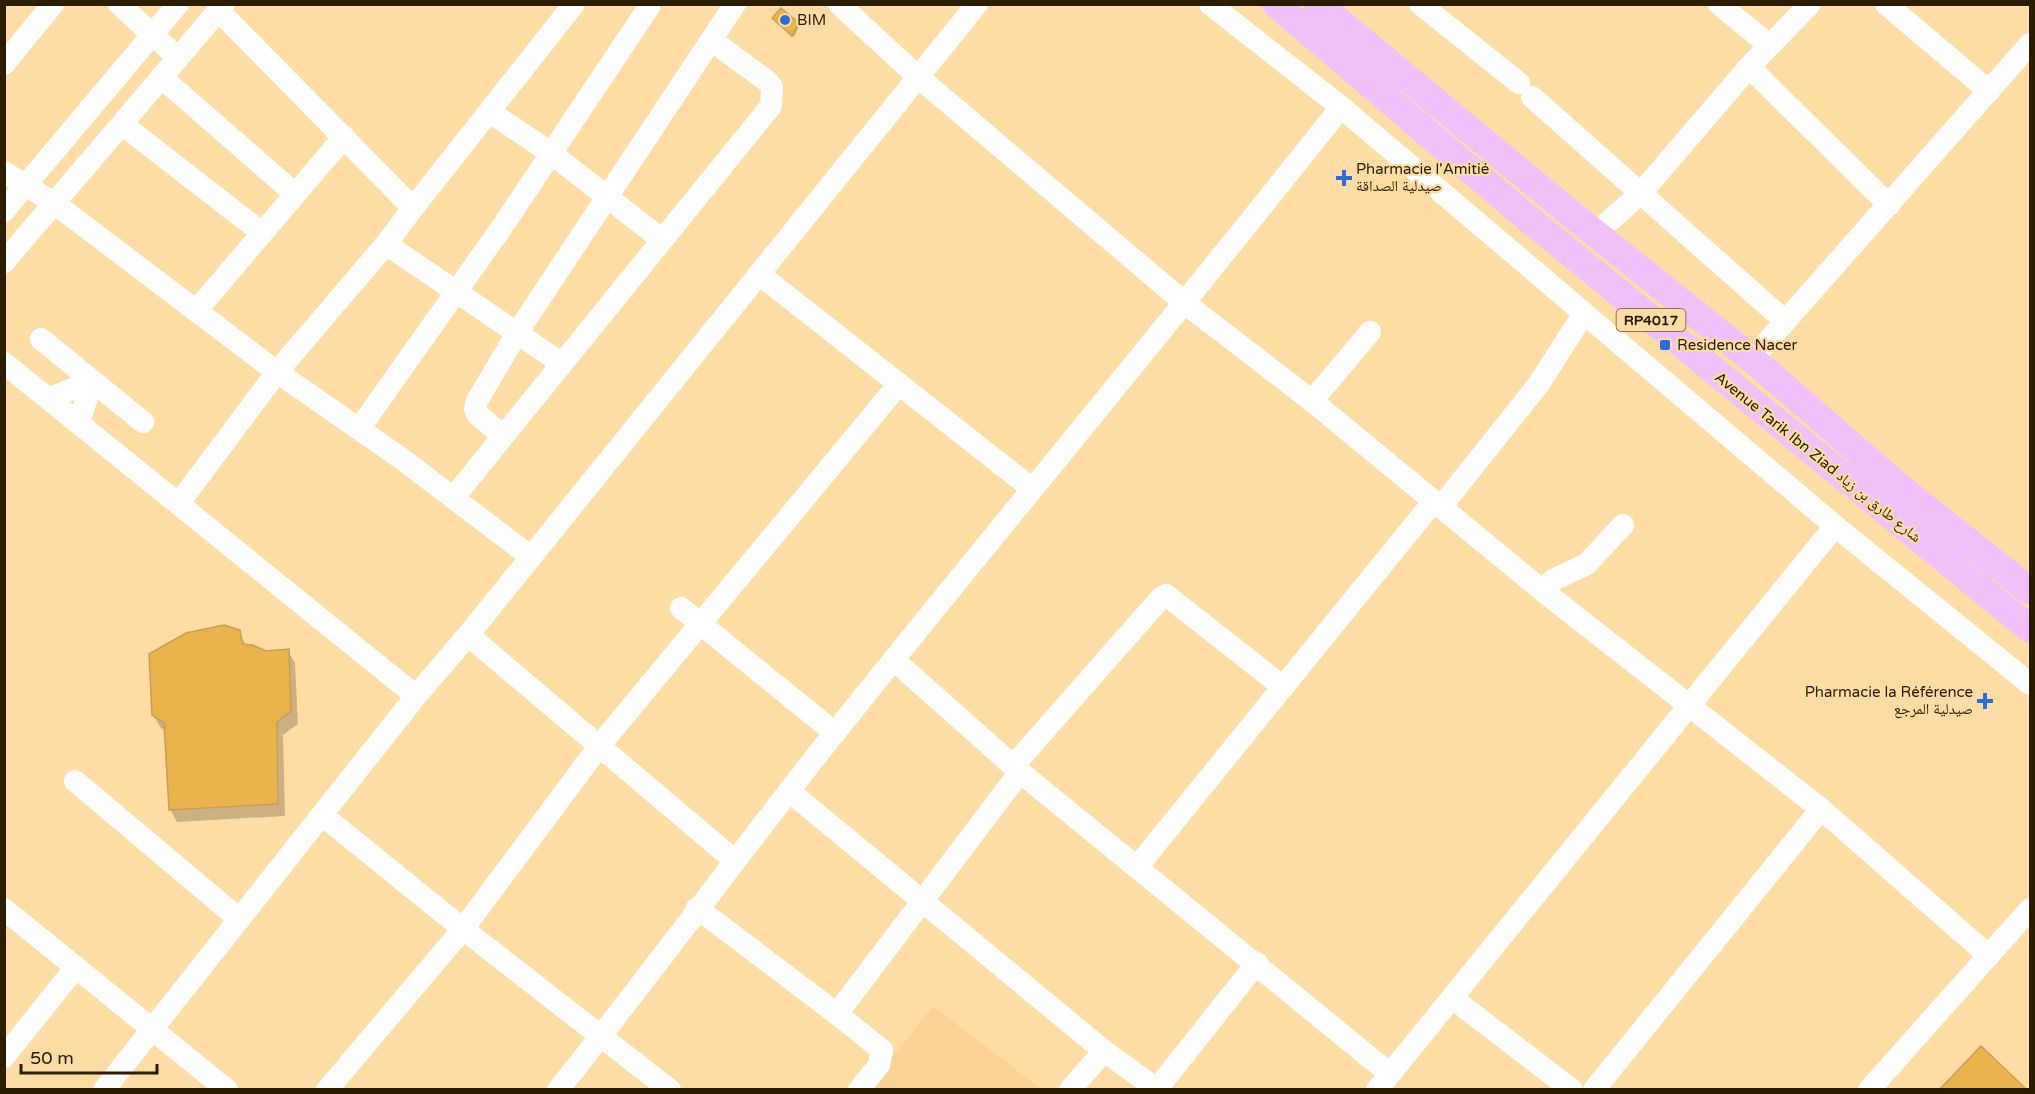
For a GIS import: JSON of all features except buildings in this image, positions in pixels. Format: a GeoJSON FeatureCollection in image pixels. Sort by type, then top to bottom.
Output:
{"type":"FeatureCollection","features":[{"type":"Feature","properties":{"kind":"main road","name":"Avenue Tarik Ibn Ziad شارع طارق بن زياد"},"geometry":{"type":"LineString","coordinates":[[1276,4],[1537,226],[2031,629]]}},
{"type":"Feature","properties":{"kind":"main road","name":"Avenue Tarik Ibn Ziad شارع طارق بن زياد"},"geometry":{"type":"LineString","coordinates":[[1318,4],[1595,234],[1752,359],[1903,490],[2031,591]]}},
{"type":"Feature","properties":{"kind":"street"},"geometry":{"type":"LineString","coordinates":[[119,4],[178,58]]}},
{"type":"Feature","properties":{"kind":"street"},"geometry":{"type":"LineString","coordinates":[[4,211],[178,4]]}},
{"type":"Feature","properties":{"kind":"street"},"geometry":{"type":"LineString","coordinates":[[179,503],[277,372],[386,244],[574,4]]}},
{"type":"Feature","properties":{"kind":"street"},"geometry":{"type":"LineString","coordinates":[[503,436],[477,414],[475,406],[516,333],[735,4]]}},
{"type":"Feature","properties":{"kind":"street"},"geometry":{"type":"LineString","coordinates":[[839,4],[917,76],[1186,304],[1312,401],[1543,591],[1821,809],[1989,956]]}},
{"type":"Feature","properties":{"kind":"street"},"geometry":{"type":"LineString","coordinates":[[104,1089],[416,696],[468,635],[977,4]]}},
{"type":"Feature","properties":{"kind":"street"},"geometry":{"type":"LineString","coordinates":[[1210,4],[1341,107],[1583,315],[1835,526],[2031,684]]}},
{"type":"Feature","properties":{"kind":"street"},"geometry":{"type":"LineString","coordinates":[[1420,4],[1525,90],[1785,321]]}},
{"type":"Feature","properties":{"kind":"street"},"geometry":{"type":"LineString","coordinates":[[1719,4],[1769,45]]}},
{"type":"Feature","properties":{"kind":"street"},"geometry":{"type":"LineString","coordinates":[[1595,234],[1641,193],[1749,67],[1810,4]]}},
{"type":"Feature","properties":{"kind":"street"},"geometry":{"type":"LineString","coordinates":[[1886,4],[1989,91]]}},
{"type":"Feature","properties":{"kind":"street"},"geometry":{"type":"LineString","coordinates":[[4,64],[51,5]]}},
{"type":"Feature","properties":{"kind":"street"},"geometry":{"type":"LineString","coordinates":[[359,429],[457,292],[649,7]]}},
{"type":"Feature","properties":{"kind":"street"},"geometry":{"type":"LineString","coordinates":[[4,261],[221,8],[413,208]]}},
{"type":"Feature","properties":{"kind":"street"},"geometry":{"type":"LineString","coordinates":[[454,497],[771,106],[772,87],[767,81],[711,40]]}},
{"type":"Feature","properties":{"kind":"street"},"geometry":{"type":"LineString","coordinates":[[1752,359],[2031,44]]}},
{"type":"Feature","properties":{"kind":"street"},"geometry":{"type":"LineString","coordinates":[[1749,67],[1889,205]]}},
{"type":"Feature","properties":{"kind":"street"},"geometry":{"type":"LineString","coordinates":[[161,77],[295,194]]}},
{"type":"Feature","properties":{"kind":"street"},"geometry":{"type":"LineString","coordinates":[[558,1089],[835,733],[959,582],[1031,488],[1186,304],[1341,107]]}},
{"type":"Feature","properties":{"kind":"street"},"geometry":{"type":"LineString","coordinates":[[491,112],[551,153],[661,239]]}},
{"type":"Feature","properties":{"kind":"street"},"geometry":{"type":"LineString","coordinates":[[123,125],[261,232]]}},
{"type":"Feature","properties":{"kind":"street"},"geometry":{"type":"LineString","coordinates":[[196,311],[344,137]]}},
{"type":"Feature","properties":{"kind":"street"},"geometry":{"type":"LineString","coordinates":[[4,172],[28,184],[277,372],[454,497],[531,557]]}},
{"type":"Feature","properties":{"kind":"street"},"geometry":{"type":"LineString","coordinates":[[386,244],[561,363]]}},
{"type":"Feature","properties":{"kind":"street"},"geometry":{"type":"LineString","coordinates":[[759,274],[1031,488]]}},
{"type":"Feature","properties":{"kind":"street"},"geometry":{"type":"LineString","coordinates":[[1137,867],[1283,687],[1538,385],[1583,315]]}},
{"type":"Feature","properties":{"kind":"street"},"geometry":{"type":"LineString","coordinates":[[1312,401],[1370,332]]}},
{"type":"Feature","properties":{"kind":"street"},"geometry":{"type":"LineString","coordinates":[[40,339],[143,422]]}},
{"type":"Feature","properties":{"kind":"street"},"geometry":{"type":"LineString","coordinates":[[4,363],[416,696]]}},
{"type":"Feature","properties":{"kind":"street"},"geometry":{"type":"LineString","coordinates":[[49,398],[92,382]]}},
{"type":"Feature","properties":{"kind":"street"},"geometry":{"type":"LineString","coordinates":[[79,422],[92,382]]}},
{"type":"Feature","properties":{"kind":"street"},"geometry":{"type":"LineString","coordinates":[[327,1089],[462,929],[600,745],[899,384]]}},
{"type":"Feature","properties":{"kind":"street"},"geometry":{"type":"LineString","coordinates":[[1543,591],[1553,580],[1587,564],[1623,525]]}},
{"type":"Feature","properties":{"kind":"street"},"geometry":{"type":"LineString","coordinates":[[894,660],[1017,769],[1257,963],[1383,1082],[1835,526]]}},
{"type":"Feature","properties":{"kind":"street"},"geometry":{"type":"LineString","coordinates":[[837,1014],[922,902],[1017,769],[1160,599],[1166,595],[1283,687]]}},
{"type":"Feature","properties":{"kind":"street"},"geometry":{"type":"LineString","coordinates":[[681,608],[835,733]]}},
{"type":"Feature","properties":{"kind":"street"},"geometry":{"type":"LineString","coordinates":[[468,635],[734,860]]}},
{"type":"Feature","properties":{"kind":"street"},"geometry":{"type":"LineString","coordinates":[[75,781],[238,919]]}},
{"type":"Feature","properties":{"kind":"street"},"geometry":{"type":"LineString","coordinates":[[789,791],[1104,1050],[1156,1089],[1257,963]]}},
{"type":"Feature","properties":{"kind":"street"},"geometry":{"type":"LineString","coordinates":[[1594,1089],[1821,809]]}},
{"type":"Feature","properties":{"kind":"street"},"geometry":{"type":"LineString","coordinates":[[322,815],[462,929],[670,1089]]}},
{"type":"Feature","properties":{"kind":"street"},"geometry":{"type":"LineString","coordinates":[[698,908],[882,1050],[879,1065],[859,1089]]}},
{"type":"Feature","properties":{"kind":"street"},"geometry":{"type":"LineString","coordinates":[[4,909],[227,1089]]}},
{"type":"Feature","properties":{"kind":"street"},"geometry":{"type":"LineString","coordinates":[[1869,1089],[2031,909]]}},
{"type":"Feature","properties":{"kind":"street"},"geometry":{"type":"LineString","coordinates":[[6,1050],[76,967]]}},
{"type":"Feature","properties":{"kind":"street"},"geometry":{"type":"LineString","coordinates":[[1452,998],[1572,1089]]}},
{"type":"Feature","properties":{"kind":"street"},"geometry":{"type":"LineString","coordinates":[[1071,1089],[1104,1050]]}},
{"type":"Feature","properties":{"kind":"shaded area"},"geometry":{"type":"Polygon","coordinates":[[[933,1006],[1041,1089],[866,1090],[933,1006]]]}},
{"type":"Feature","properties":{"kind":"place","name":"BIM"},"geometry":{"type":"Point","coordinates":[785,20]}},
{"type":"Feature","properties":{"kind":"place","name":"Pharmacie l'Amitié صيدلية الصداقة"},"geometry":{"type":"Point","coordinates":[1344,178]}},
{"type":"Feature","properties":{"kind":"place","name":"Residence Nacer"},"geometry":{"type":"Point","coordinates":[1665,345]}},
{"type":"Feature","properties":{"kind":"place","name":"Pharmacie la Référence صيدلية المرجع"},"geometry":{"type":"Point","coordinates":[1985,701]}}]}
